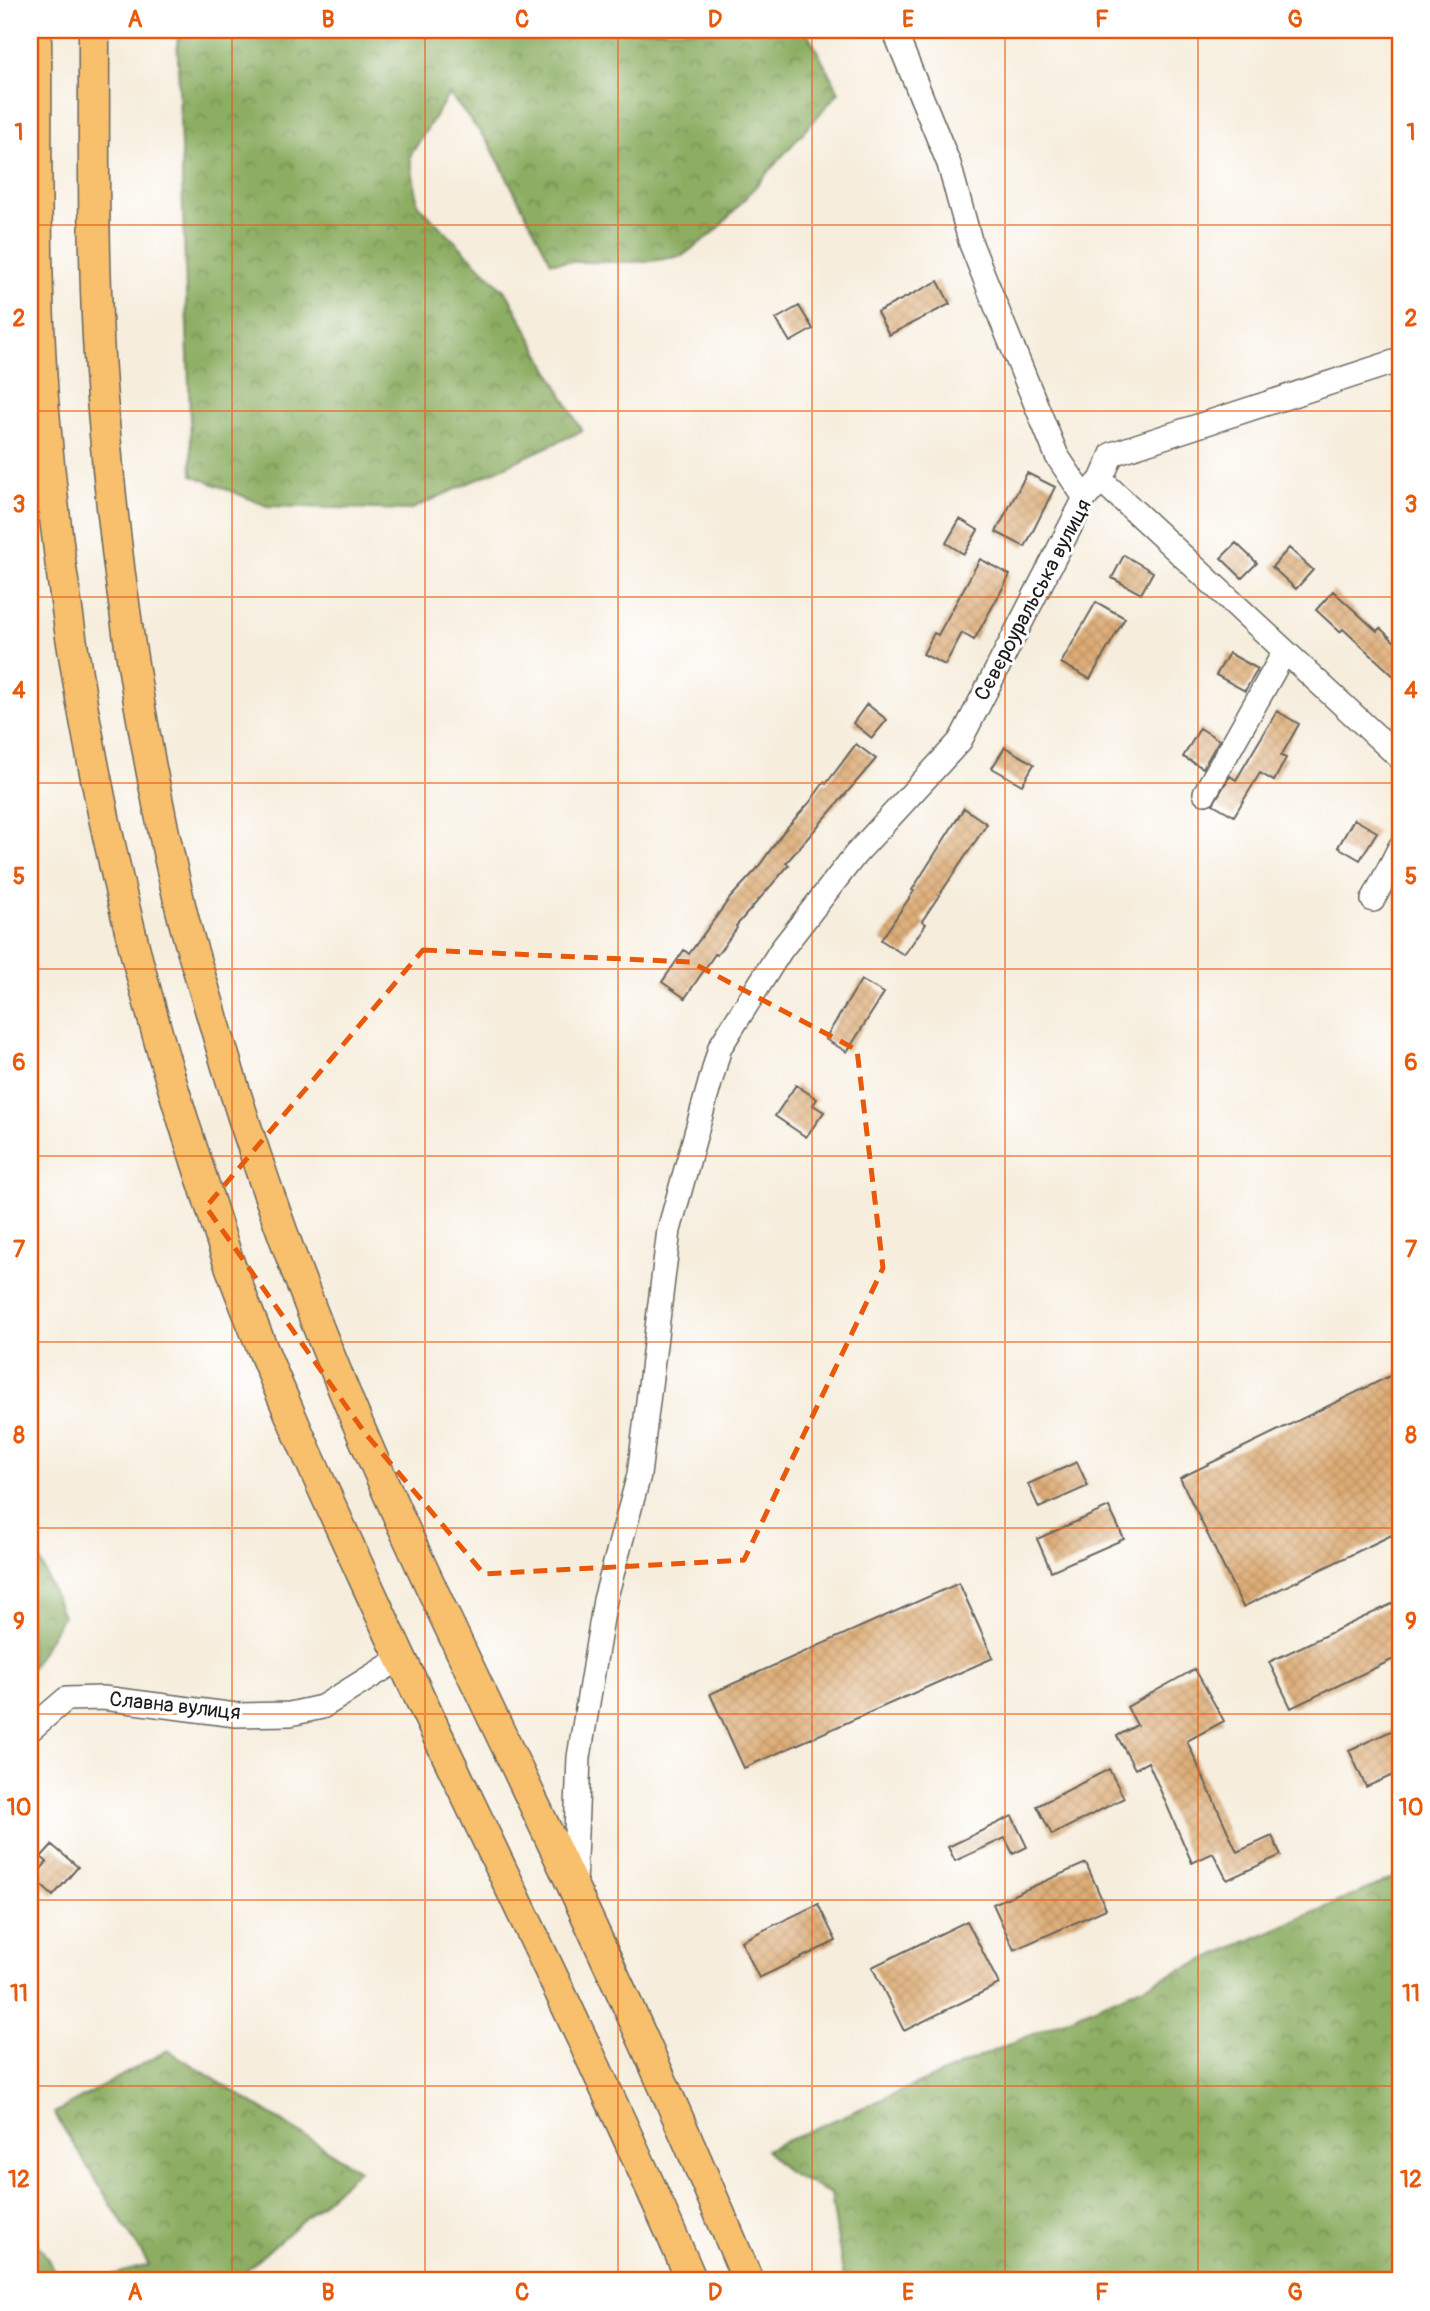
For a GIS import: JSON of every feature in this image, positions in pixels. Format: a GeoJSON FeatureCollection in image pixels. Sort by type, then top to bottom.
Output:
{"type":"FeatureCollection","features":[{"type":"Feature","properties":{"kind":"main road"},"geometry":{"type":"LineString","coordinates":[[36,30],[37,243],[44,409],[59,550],[81,705],[125,916],[174,1094],[229,1260],[307,1455],[643,2168],[692,2281]]}},
{"type":"Feature","properties":{"kind":"main road"},"geometry":{"type":"LineString","coordinates":[[94,30],[95,239],[105,434],[134,680],[181,907],[232,1086],[283,1237],[344,1391],[447,1624],[574,1889],[696,2158],[748,2281]]}},
{"type":"Feature","properties":{"kind":"street"},"geometry":{"type":"LineString","coordinates":[[894,30],[949,164],[971,244],[1056,456],[1084,498]]}},
{"type":"Feature","properties":{"kind":"street"},"geometry":{"type":"LineString","coordinates":[[1101,480],[1112,454],[1400,360]]}},
{"type":"Feature","properties":{"kind":"street","name":"Сєвєроуральська вулиця"},"geometry":{"type":"LineString","coordinates":[[574,1889],[579,1757],[605,1600],[639,1475],[669,1230],[720,1047],[782,950],[855,855],[960,741],[1084,498],[1101,480],[1400,758]]}},
{"type":"Feature","properties":{"kind":"street"},"geometry":{"type":"LineString","coordinates":[[1205,793],[1285,651]]}},
{"type":"Feature","properties":{"kind":"street"},"geometry":{"type":"LineString","coordinates":[[1373,900],[1400,847]]}},
{"type":"Feature","properties":{"kind":"street","name":"Славна вулиця"},"geometry":{"type":"LineString","coordinates":[[30,1730],[66,1699],[103,1698],[236,1716],[290,1714],[322,1707],[401,1657]]}},
{"type":"Feature","properties":{"kind":"highlighted area"},"geometry":{"type":"Polygon","coordinates":[[[423,950],[691,962],[857,1050],[883,1268],[744,1560],[484,1574],[365,1433],[206,1207],[423,950]]]}},
{"type":"Feature","properties":{"kind":"green space"},"geometry":{"type":"Polygon","coordinates":[[[177,30],[806,30],[839,92],[717,230],[682,256],[645,262],[551,262],[489,143],[449,94],[410,156],[418,205],[507,293],[582,431],[410,510],[267,506],[192,475],[177,30]]]}},
{"type":"Feature","properties":{"kind":"green space"},"geometry":{"type":"Polygon","coordinates":[[[30,1536],[63,1616],[30,1671],[30,1536]]]}},
{"type":"Feature","properties":{"kind":"green space"},"geometry":{"type":"Polygon","coordinates":[[[1400,1875],[1400,2281],[844,2281],[831,2194],[787,2172],[765,2150],[1400,1875]]]}},
{"type":"Feature","properties":{"kind":"green space"},"geometry":{"type":"Polygon","coordinates":[[[168,2050],[359,2170],[234,2281],[89,2281],[149,2265],[54,2113],[168,2050]]]}},
{"type":"Feature","properties":{"kind":"green space"},"geometry":{"type":"Polygon","coordinates":[[[30,2230],[61,2281],[30,2281],[30,2230]]]}},
{"type":"Feature","properties":{"kind":"building"},"geometry":{"type":"Polygon","coordinates":[[[938,281],[950,304],[889,335],[877,312],[938,281]]]}},
{"type":"Feature","properties":{"kind":"building"},"geometry":{"type":"Polygon","coordinates":[[[799,306],[813,329],[790,342],[776,319],[799,306]]]}},
{"type":"Feature","properties":{"kind":"building"},"geometry":{"type":"Polygon","coordinates":[[[1027,473],[1055,487],[1025,547],[996,532],[1027,473]]]}},
{"type":"Feature","properties":{"kind":"building"},"geometry":{"type":"Polygon","coordinates":[[[960,519],[978,530],[964,554],[946,543],[960,519]]]}},
{"type":"Feature","properties":{"kind":"building"},"geometry":{"type":"Polygon","coordinates":[[[1236,543],[1257,563],[1242,578],[1221,558],[1236,543]]]}},
{"type":"Feature","properties":{"kind":"building"},"geometry":{"type":"Polygon","coordinates":[[[1289,548],[1313,570],[1296,589],[1272,567],[1289,548]]]}},
{"type":"Feature","properties":{"kind":"building"},"geometry":{"type":"Polygon","coordinates":[[[1124,555],[1153,572],[1141,594],[1112,578],[1124,555]]]}},
{"type":"Feature","properties":{"kind":"building"},"geometry":{"type":"Polygon","coordinates":[[[980,559],[1010,575],[974,640],[962,633],[945,665],[923,654],[934,633],[938,635],[980,559]]]}},
{"type":"Feature","properties":{"kind":"building"},"geometry":{"type":"Polygon","coordinates":[[[1333,591],[1377,631],[1380,628],[1400,647],[1400,682],[1343,629],[1340,632],[1316,610],[1333,591]]]}},
{"type":"Feature","properties":{"kind":"building"},"geometry":{"type":"Polygon","coordinates":[[[1096,602],[1125,618],[1090,679],[1061,663],[1096,602]]]}},
{"type":"Feature","properties":{"kind":"building"},"geometry":{"type":"Polygon","coordinates":[[[1229,653],[1258,669],[1245,691],[1216,675],[1229,653]]]}},
{"type":"Feature","properties":{"kind":"building"},"geometry":{"type":"Polygon","coordinates":[[[867,704],[887,720],[872,738],[853,723],[867,704]]]}},
{"type":"Feature","properties":{"kind":"building"},"geometry":{"type":"Polygon","coordinates":[[[1277,711],[1299,724],[1281,756],[1286,758],[1274,781],[1260,773],[1234,816],[1213,804],[1230,776],[1236,780],[1277,711]]]}},
{"type":"Feature","properties":{"kind":"building"},"geometry":{"type":"Polygon","coordinates":[[[1200,728],[1219,740],[1203,768],[1183,757],[1200,728]]]}},
{"type":"Feature","properties":{"kind":"building"},"geometry":{"type":"Polygon","coordinates":[[[856,744],[876,759],[786,863],[789,865],[736,926],[685,998],[662,982],[684,950],[689,954],[730,898],[756,870],[784,831],[824,782],[826,784],[856,744]]]}},
{"type":"Feature","properties":{"kind":"building"},"geometry":{"type":"Polygon","coordinates":[[[1005,747],[1034,764],[1022,785],[992,768],[1005,747]]]}},
{"type":"Feature","properties":{"kind":"building"},"geometry":{"type":"Polygon","coordinates":[[[964,808],[987,824],[922,921],[926,924],[904,955],[881,940],[964,808]]]}},
{"type":"Feature","properties":{"kind":"building"},"geometry":{"type":"Polygon","coordinates":[[[1354,819],[1377,832],[1360,860],[1338,847],[1354,819]]]}},
{"type":"Feature","properties":{"kind":"building"},"geometry":{"type":"Polygon","coordinates":[[[861,980],[884,993],[847,1052],[825,1039],[861,980]]]}},
{"type":"Feature","properties":{"kind":"building"},"geometry":{"type":"Polygon","coordinates":[[[796,1085],[817,1099],[813,1105],[824,1112],[806,1137],[775,1116],[796,1085]]]}},
{"type":"Feature","properties":{"kind":"building"},"geometry":{"type":"Polygon","coordinates":[[[1400,1371],[1400,1531],[1243,1607],[1180,1478],[1400,1371]]]}},
{"type":"Feature","properties":{"kind":"building"},"geometry":{"type":"Polygon","coordinates":[[[1077,1462],[1088,1486],[1039,1508],[1028,1484],[1077,1462]]]}},
{"type":"Feature","properties":{"kind":"building"},"geometry":{"type":"Polygon","coordinates":[[[1109,1507],[1124,1539],[1051,1571],[1037,1539],[1109,1507]]]}},
{"type":"Feature","properties":{"kind":"building"},"geometry":{"type":"Polygon","coordinates":[[[959,1583],[993,1658],[744,1768],[710,1694],[959,1583]]]}},
{"type":"Feature","properties":{"kind":"building"},"geometry":{"type":"Polygon","coordinates":[[[1400,1600],[1400,1656],[1291,1708],[1269,1662],[1400,1600]]]}},
{"type":"Feature","properties":{"kind":"building"},"geometry":{"type":"Polygon","coordinates":[[[1195,1669],[1224,1721],[1187,1741],[1237,1852],[1272,1836],[1281,1855],[1227,1880],[1213,1853],[1192,1863],[1148,1762],[1135,1769],[1117,1736],[1137,1725],[1127,1707],[1195,1669]]]}},
{"type":"Feature","properties":{"kind":"building"},"geometry":{"type":"Polygon","coordinates":[[[1400,1727],[1400,1772],[1366,1787],[1349,1750],[1400,1727]]]}},
{"type":"Feature","properties":{"kind":"building"},"geometry":{"type":"Polygon","coordinates":[[[1109,1769],[1124,1798],[1052,1835],[1037,1806],[1109,1769]]]}},
{"type":"Feature","properties":{"kind":"building"},"geometry":{"type":"Polygon","coordinates":[[[1012,1816],[1027,1847],[1013,1854],[1005,1838],[955,1861],[948,1847],[1012,1816]]]}},
{"type":"Feature","properties":{"kind":"building"},"geometry":{"type":"Polygon","coordinates":[[[52,1845],[78,1867],[53,1896],[33,1878],[47,1862],[41,1857],[52,1845]]]}},
{"type":"Feature","properties":{"kind":"building"},"geometry":{"type":"Polygon","coordinates":[[[1086,1863],[1106,1909],[1014,1950],[993,1904],[1086,1863]]]}},
{"type":"Feature","properties":{"kind":"building"},"geometry":{"type":"Polygon","coordinates":[[[818,1904],[836,1941],[759,1978],[741,1941],[818,1904]]]}},
{"type":"Feature","properties":{"kind":"building"},"geometry":{"type":"Polygon","coordinates":[[[967,1921],[999,1984],[904,2031],[872,1967],[967,1921]]]}}]}
